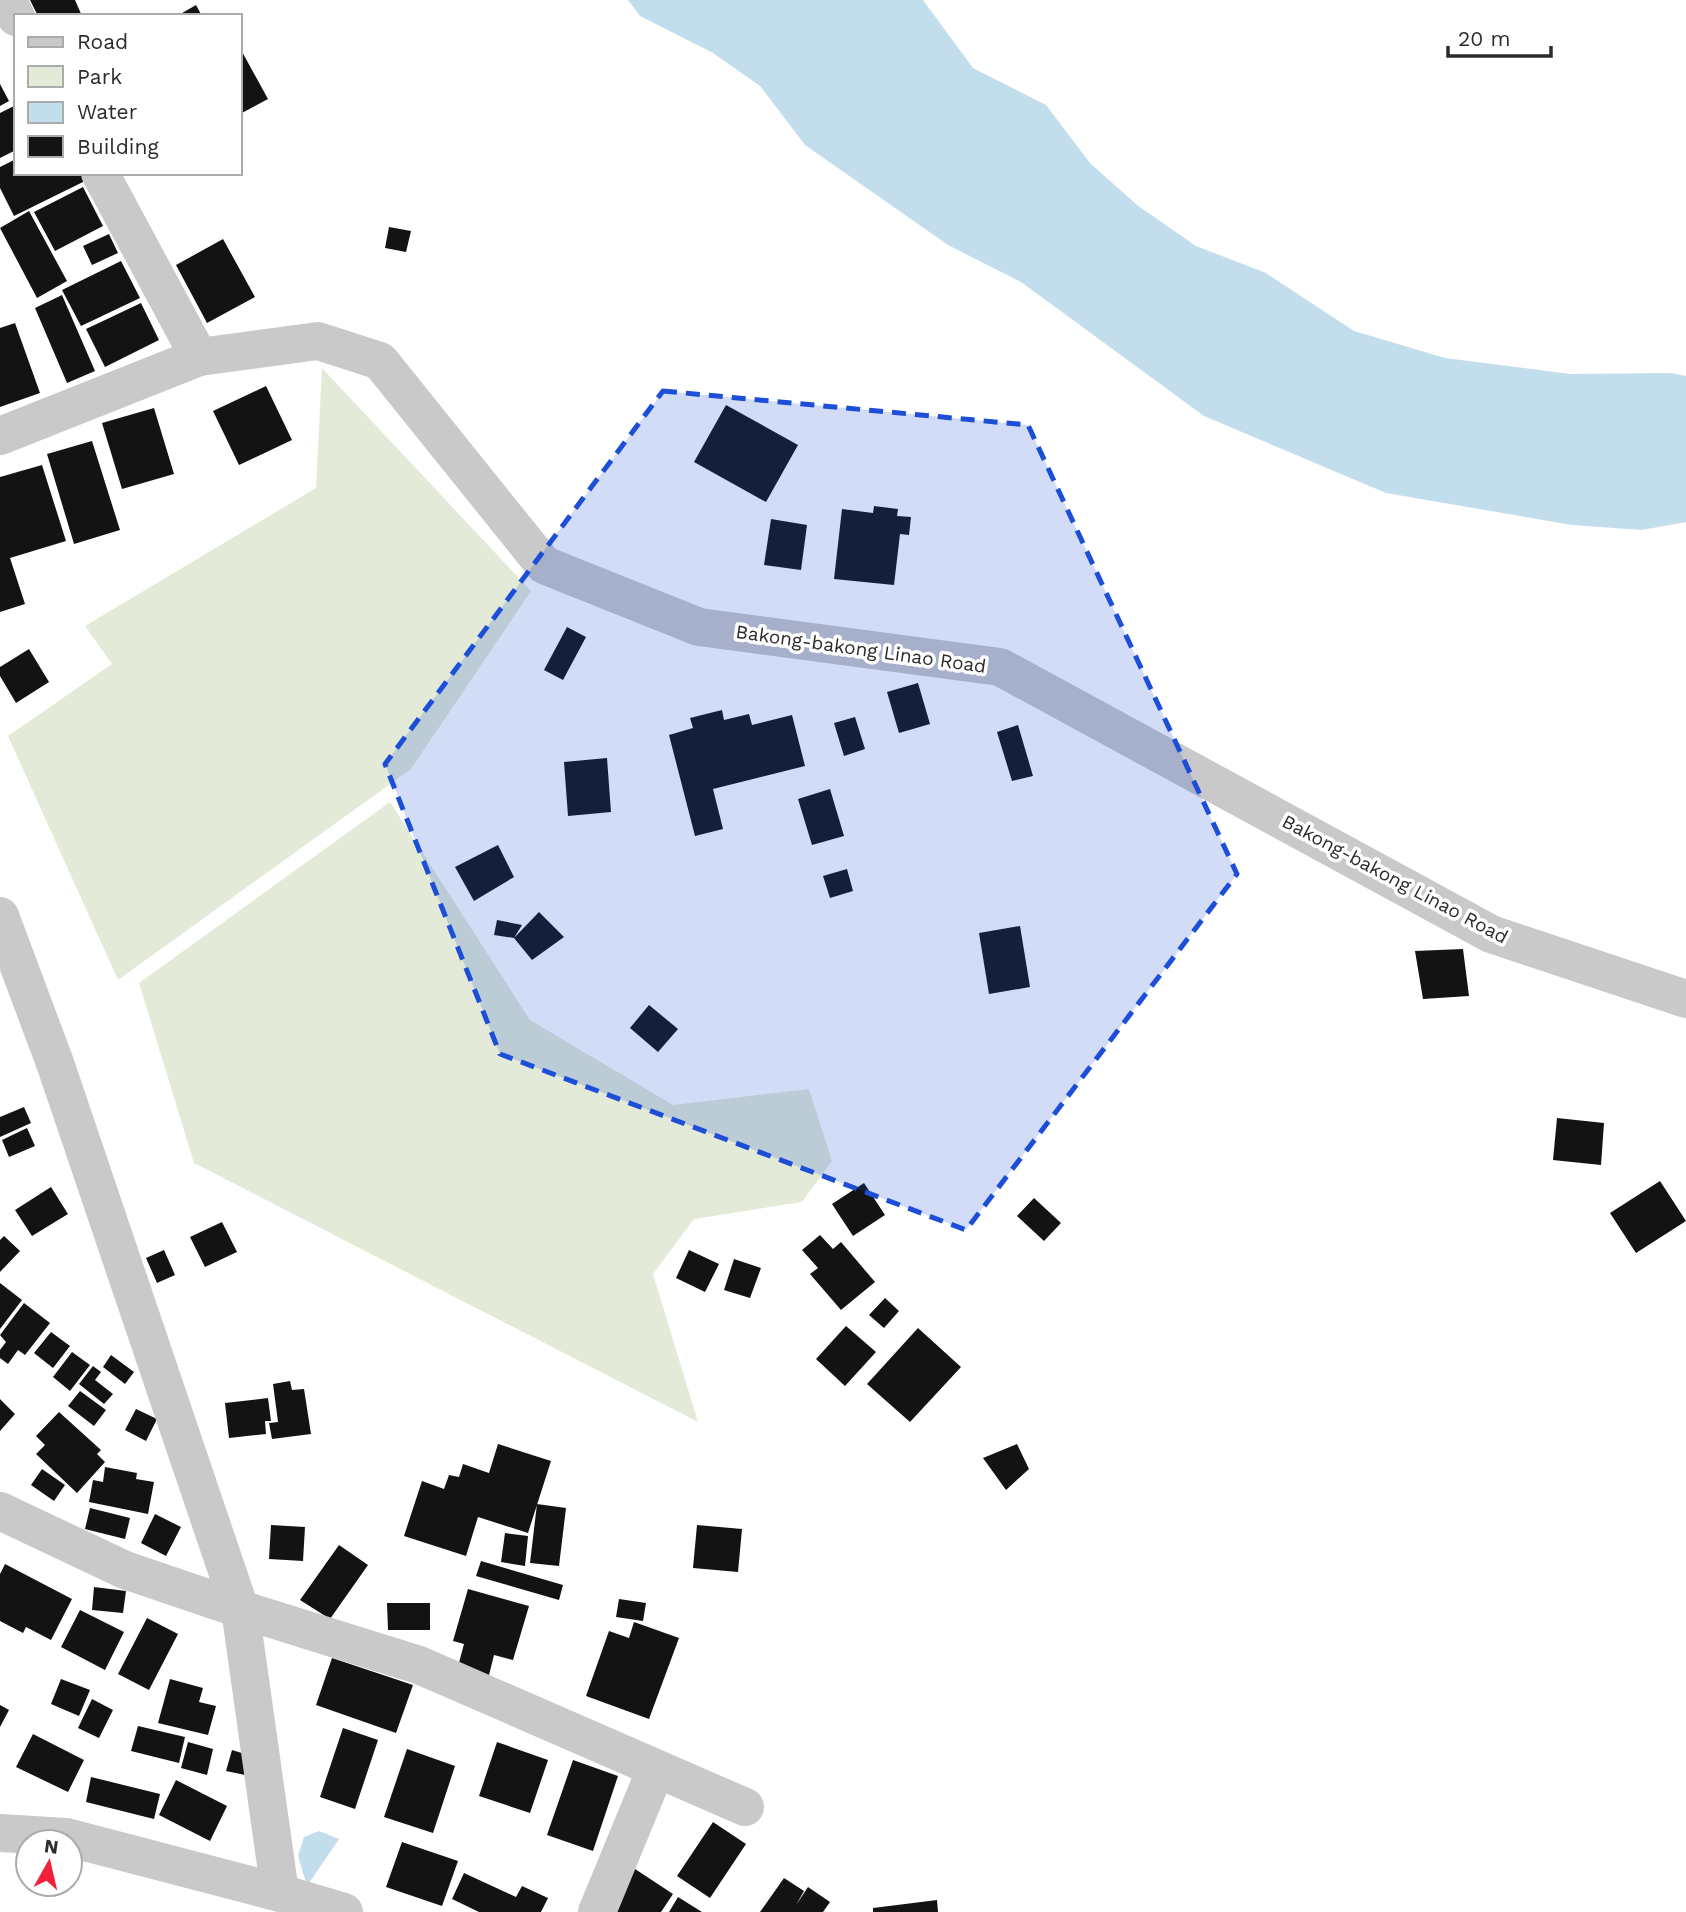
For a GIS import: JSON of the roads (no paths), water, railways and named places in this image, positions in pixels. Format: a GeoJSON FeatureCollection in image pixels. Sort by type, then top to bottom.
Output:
{"type":"FeatureCollection","features":[{"type":"Feature","properties":{"kind":"street"},"geometry":{"type":"LineString","coordinates":[[101,175],[198,357]]}},
{"type":"Feature","properties":{"kind":"street","name":"Bakong-bakong Linao Road"},"geometry":{"type":"LineString","coordinates":[[0,436],[198,357],[318,341],[380,361],[544,565],[699,627],[1000,667],[1491,934],[1686,999]]}},
{"type":"Feature","properties":{"kind":"street"},"geometry":{"type":"LineString","coordinates":[[0,916],[55,1062],[240,1609],[280,1893]]}},
{"type":"Feature","properties":{"kind":"street"},"geometry":{"type":"LineString","coordinates":[[0,1511],[125,1570],[419,1665],[745,1807]]}},
{"type":"Feature","properties":{"kind":"street"},"geometry":{"type":"LineString","coordinates":[[597,1912],[656,1769]]}},
{"type":"Feature","properties":{"kind":"street"},"geometry":{"type":"LineString","coordinates":[[0,1833],[66,1838],[344,1912]]}},
{"type":"Feature","properties":{"kind":"water"},"geometry":{"type":"Polygon","coordinates":[[[628,0],[923,0],[973,68],[1046,105],[1090,163],[1137,205],[1196,246],[1266,273],[1354,331],[1445,358],[1570,374],[1671,373],[1686,376],[1686,522],[1642,530],[1572,525],[1386,493],[1204,416],[1021,282],[948,245],[805,145],[760,86],[713,53],[640,16],[628,0]]]}},
{"type":"Feature","properties":{"kind":"water"},"geometry":{"type":"Polygon","coordinates":[[[319,1831],[339,1839],[307,1886],[298,1856],[304,1837],[319,1831]]]}}]}
